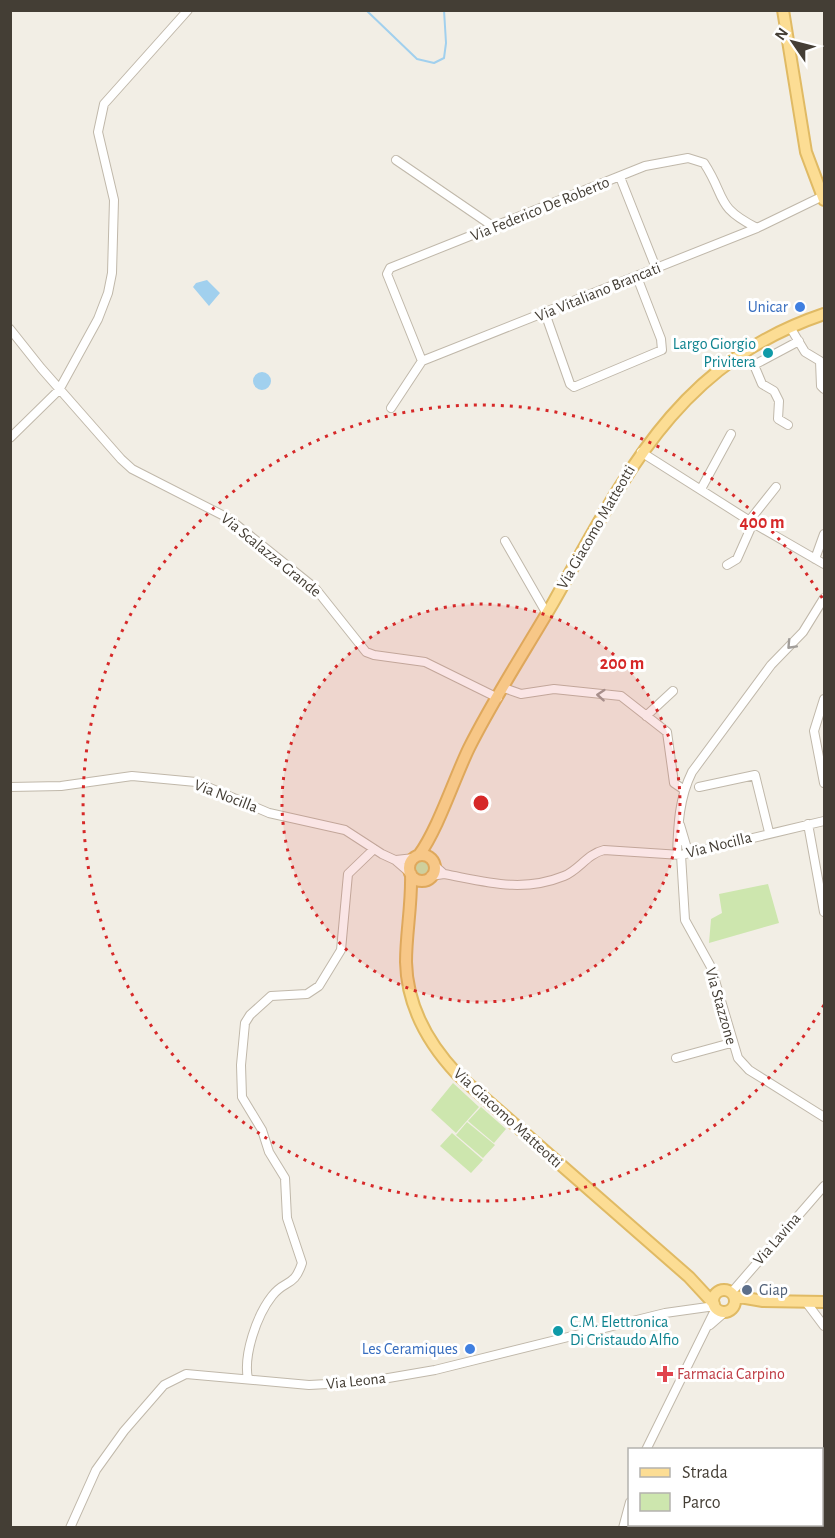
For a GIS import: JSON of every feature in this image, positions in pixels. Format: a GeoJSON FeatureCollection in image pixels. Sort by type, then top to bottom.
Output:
{"type":"FeatureCollection","features":[{"type":"Feature","properties":{"kind":"main road"},"geometry":{"type":"LineString","coordinates":[[783,10],[806,152],[824,198]]}},
{"type":"Feature","properties":{"kind":"main road","name":"Via Giacomo Matteotti"},"geometry":{"type":"LineString","coordinates":[[441,808],[470,746],[640,452],[688,397],[737,357],[790,327],[825,314]]}},
{"type":"Feature","properties":{"kind":"main road"},"geometry":{"type":"LineString","coordinates":[[411,915],[410,863],[417,856],[441,808]]}},
{"type":"Feature","properties":{"kind":"main road"},"geometry":{"type":"LineString","coordinates":[[411,915],[432,870],[433,841],[441,808]]}},
{"type":"Feature","properties":{"kind":"main road"},"geometry":{"type":"LineString","coordinates":[[417,856],[432,870]]}},
{"type":"Feature","properties":{"kind":"main road"},"geometry":{"type":"LineString","coordinates":[[411,874],[417,880],[432,870]]}},
{"type":"Feature","properties":{"kind":"main road","name":"Via Giacomo Matteotti"},"geometry":{"type":"LineString","coordinates":[[411,915],[406,963],[409,987],[416,1012],[435,1050],[457,1074],[689,1277]]}},
{"type":"Feature","properties":{"kind":"main road"},"geometry":{"type":"LineString","coordinates":[[689,1277],[706,1288],[763,1301]]}},
{"type":"Feature","properties":{"kind":"main road"},"geometry":{"type":"LineString","coordinates":[[689,1277],[720,1307]]}},
{"type":"Feature","properties":{"kind":"main road"},"geometry":{"type":"LineString","coordinates":[[720,1307],[715,1296],[729,1293]]}},
{"type":"Feature","properties":{"kind":"main road"},"geometry":{"type":"LineString","coordinates":[[720,1307],[729,1293]]}},
{"type":"Feature","properties":{"kind":"main road"},"geometry":{"type":"LineString","coordinates":[[720,1307],[763,1301],[825,1302]]}},
{"type":"Feature","properties":{"kind":"street"},"geometry":{"type":"LineString","coordinates":[[10,438],[59,390],[105,303],[112,273],[114,201],[98,132],[100,112],[111,94],[188,10]]}},
{"type":"Feature","properties":{"kind":"street"},"geometry":{"type":"LineString","coordinates":[[396,160],[494,227]]}},
{"type":"Feature","properties":{"kind":"street","name":"Via Federico De Roberto"},"geometry":{"type":"LineString","coordinates":[[422,361],[388,271],[390,268],[660,162],[697,160],[708,169],[720,198],[733,216],[757,228]]}},
{"type":"Feature","properties":{"kind":"street"},"geometry":{"type":"LineString","coordinates":[[620,177],[656,268]]}},
{"type":"Feature","properties":{"kind":"street","name":"Via Vitaliano Brancati"},"geometry":{"type":"LineString","coordinates":[[422,361],[637,277],[824,198]]}},
{"type":"Feature","properties":{"kind":"street"},"geometry":{"type":"LineString","coordinates":[[545,313],[570,384],[574,387],[662,350],[661,339],[637,277]]}},
{"type":"Feature","properties":{"kind":"street"},"geometry":{"type":"LineString","coordinates":[[790,327],[805,352],[820,361],[821,386],[825,389]]}},
{"type":"Feature","properties":{"kind":"street","name":"Via Scalazza Grande"},"geometry":{"type":"LineString","coordinates":[[10,329],[59,390],[132,469],[228,518],[315,588],[366,652],[425,662],[498,698]]}},
{"type":"Feature","properties":{"kind":"street"},"geometry":{"type":"LineString","coordinates":[[754,365],[799,341]]}},
{"type":"Feature","properties":{"kind":"street"},"geometry":{"type":"LineString","coordinates":[[737,357],[754,365],[762,384],[774,391],[779,400],[778,419],[789,425]]}},
{"type":"Feature","properties":{"kind":"street"},"geometry":{"type":"LineString","coordinates":[[391,408],[422,361]]}},
{"type":"Feature","properties":{"kind":"street"},"geometry":{"type":"LineString","coordinates":[[701,489],[731,434]]}},
{"type":"Feature","properties":{"kind":"street"},"geometry":{"type":"LineString","coordinates":[[640,452],[751,522],[825,564]]}},
{"type":"Feature","properties":{"kind":"street"},"geometry":{"type":"LineString","coordinates":[[727,565],[736,559],[751,522],[776,487]]}},
{"type":"Feature","properties":{"kind":"street"},"geometry":{"type":"LineString","coordinates":[[814,559],[825,534]]}},
{"type":"Feature","properties":{"kind":"street"},"geometry":{"type":"LineString","coordinates":[[506,541],[547,614]]}},
{"type":"Feature","properties":{"kind":"street"},"geometry":{"type":"LineString","coordinates":[[504,688],[521,694],[554,689],[598,696],[621,696],[669,735],[674,783],[683,789],[692,772],[771,665],[803,632],[825,598]]}},
{"type":"Feature","properties":{"kind":"street"},"geometry":{"type":"LineString","coordinates":[[646,716],[673,691]]}},
{"type":"Feature","properties":{"kind":"street"},"geometry":{"type":"LineString","coordinates":[[824,698],[814,731],[825,783]]}},
{"type":"Feature","properties":{"kind":"street"},"geometry":{"type":"LineString","coordinates":[[699,787],[755,775],[769,832]]}},
{"type":"Feature","properties":{"kind":"street","name":"Via Nocilla"},"geometry":{"type":"LineString","coordinates":[[10,788],[61,786],[132,776],[196,782],[269,813],[345,830],[395,860],[411,874]]}},
{"type":"Feature","properties":{"kind":"street","name":"Via Stazzone"},"geometry":{"type":"LineString","coordinates":[[683,789],[679,820],[685,920],[711,968],[731,1043],[738,1058],[749,1070],[825,1117]]}},
{"type":"Feature","properties":{"kind":"street","name":"Via Nocilla"},"geometry":{"type":"LineString","coordinates":[[432,870],[444,874],[528,886],[566,875],[592,855],[604,850],[682,854],[769,832],[825,821]]}},
{"type":"Feature","properties":{"kind":"street"},"geometry":{"type":"LineString","coordinates":[[808,824],[825,912]]}},
{"type":"Feature","properties":{"kind":"street"},"geometry":{"type":"LineString","coordinates":[[248,1379],[247,1363],[263,1313],[278,1290],[295,1280],[302,1263],[287,1218],[285,1178],[269,1152],[262,1130],[242,1097],[241,1065],[245,1023],[250,1015],[271,996],[307,994],[319,986],[341,950],[348,874],[374,849]]}},
{"type":"Feature","properties":{"kind":"street"},"geometry":{"type":"LineString","coordinates":[[395,860],[417,856]]}},
{"type":"Feature","properties":{"kind":"street"},"geometry":{"type":"LineString","coordinates":[[676,1058],[731,1043]]}},
{"type":"Feature","properties":{"kind":"street","name":"Via Lavina"},"geometry":{"type":"LineString","coordinates":[[729,1293],[825,1186]]}},
{"type":"Feature","properties":{"kind":"street"},"geometry":{"type":"LineString","coordinates":[[806,1302],[825,1326]]}},
{"type":"Feature","properties":{"kind":"street"},"geometry":{"type":"LineString","coordinates":[[647,1448],[707,1328],[720,1307]]}},
{"type":"Feature","properties":{"kind":"street","name":"Via Leona"},"geometry":{"type":"LineString","coordinates":[[70,1527],[102,1461],[164,1385],[178,1376],[192,1372],[309,1385],[365,1382],[435,1370],[665,1313],[720,1307]]}},
{"type":"Feature","properties":{"kind":"street"},"geometry":{"type":"LineString","coordinates":[[623,1527],[628,1509]]}},
{"type":"Feature","properties":{"kind":"green space"},"geometry":{"type":"Polygon","coordinates":[[[418,859],[424,859],[429,867],[427,873],[418,875],[413,870],[413,864],[418,859]]]}},
{"type":"Feature","properties":{"kind":"green space"},"geometry":{"type":"Polygon","coordinates":[[[768,884],[779,923],[709,943],[711,919],[722,913],[719,894],[768,884]]]}},
{"type":"Feature","properties":{"kind":"green space"},"geometry":{"type":"Polygon","coordinates":[[[453,1083],[479,1107],[456,1133],[431,1110],[453,1083]]]}},
{"type":"Feature","properties":{"kind":"green space"},"geometry":{"type":"Polygon","coordinates":[[[481,1107],[506,1129],[494,1143],[468,1121],[481,1107]]]}},
{"type":"Feature","properties":{"kind":"green space"},"geometry":{"type":"Polygon","coordinates":[[[467,1122],[495,1145],[483,1158],[456,1135],[467,1122]]]}},
{"type":"Feature","properties":{"kind":"green space"},"geometry":{"type":"Polygon","coordinates":[[[452,1133],[483,1160],[471,1173],[440,1146],[452,1133]]]}},
{"type":"Feature","properties":{"kind":"water"},"geometry":{"type":"Polygon","coordinates":[[[207,280],[220,293],[209,306],[193,287],[196,283],[207,280]]]}},
{"type":"Feature","properties":{"kind":"water"},"geometry":{"type":"Polygon","coordinates":[[[262,372],[268,375],[271,381],[268,387],[262,390],[256,387],[253,381],[256,375],[262,372]]]}},
{"type":"Feature","properties":{"kind":"waterway"},"geometry":{"type":"LineString","coordinates":[[366,10],[417,59],[434,63],[444,58],[446,43],[444,10]]}},
{"type":"Feature","properties":{"kind":"place","name":"Unicar"},"geometry":{"type":"Point","coordinates":[800,307]}},
{"type":"Feature","properties":{"kind":"place","name":"Largo Giorgio Privitera"},"geometry":{"type":"Point","coordinates":[768,353]}},
{"type":"Feature","properties":{"kind":"place","name":"Giap"},"geometry":{"type":"Point","coordinates":[747,1290]}},
{"type":"Feature","properties":{"kind":"place","name":"C.M. Elettronica Di Cristaudo Alfio"},"geometry":{"type":"Point","coordinates":[558,1331]}},
{"type":"Feature","properties":{"kind":"place","name":"Les Ceramiques"},"geometry":{"type":"Point","coordinates":[470,1349]}},
{"type":"Feature","properties":{"kind":"place","name":"Farmacia Carpino"},"geometry":{"type":"Point","coordinates":[665,1374]}}]}
